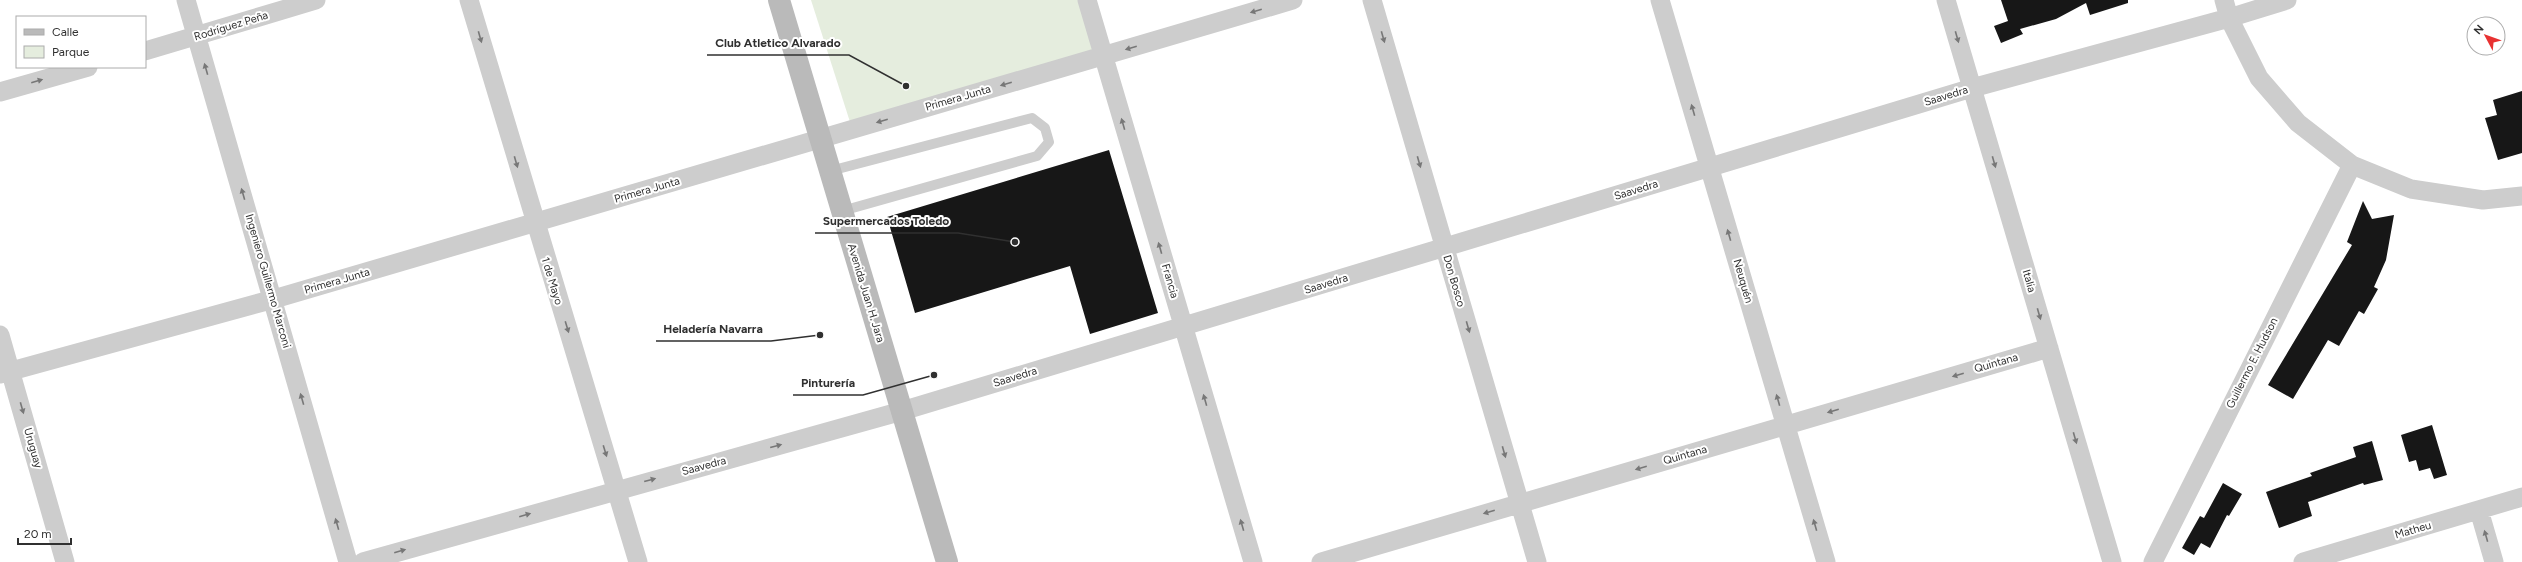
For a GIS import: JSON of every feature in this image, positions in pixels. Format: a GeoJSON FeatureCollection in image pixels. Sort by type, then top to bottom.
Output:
{"type":"FeatureCollection","features":[{"type":"Feature","properties":{"kind":"main road","name":"Avenida Juan H. Jara"},"geometry":{"type":"LineString","coordinates":[[780,0],[947,562]]}},
{"type":"Feature","properties":{"kind":"street","name":"Ingeniero Guillermo Marconi"},"geometry":{"type":"LineString","coordinates":[[186,0],[274,299],[348,562]]}},
{"type":"Feature","properties":{"kind":"street","name":"Rodríguez Peña"},"geometry":{"type":"LineString","coordinates":[[146,51],[316,0]]}},
{"type":"Feature","properties":{"kind":"street","name":"1 de Mayo"},"geometry":{"type":"LineString","coordinates":[[468,0],[534,223],[617,489],[638,562]]}},
{"type":"Feature","properties":{"kind":"street","name":"Francia"},"geometry":{"type":"LineString","coordinates":[[1087,0],[1253,562]]}},
{"type":"Feature","properties":{"kind":"street","name":"Primera Junta"},"geometry":{"type":"LineString","coordinates":[[6,372],[274,299],[1293,0]]}},
{"type":"Feature","properties":{"kind":"street","name":"Don Bosco"},"geometry":{"type":"LineString","coordinates":[[1372,0],[1537,562]]}},
{"type":"Feature","properties":{"kind":"street","name":"Neuquén"},"geometry":{"type":"LineString","coordinates":[[1660,0],[1826,562]]}},
{"type":"Feature","properties":{"kind":"street","name":"Italia"},"geometry":{"type":"LineString","coordinates":[[1946,0],[2112,562]]}},
{"type":"Feature","properties":{"kind":"street"},"geometry":{"type":"LineString","coordinates":[[2224,0],[2229,18],[2259,78],[2298,123],[2352,165],[2411,189],[2482,200],[2522,196]]}},
{"type":"Feature","properties":{"kind":"street","name":"Saavedra"},"geometry":{"type":"LineString","coordinates":[[363,562],[617,489],[902,411],[1972,88],[2229,18],[2287,0]]}},
{"type":"Feature","properties":{"kind":"street"},"geometry":{"type":"LineString","coordinates":[[0,92],[84,68]]}},
{"type":"Feature","properties":{"kind":"street","name":"Guillermo E. Hudson"},"geometry":{"type":"LineString","coordinates":[[2153,562],[2352,165]]}},
{"type":"Feature","properties":{"kind":"street","name":"Uruguay"},"geometry":{"type":"LineString","coordinates":[[0,335],[6,372],[65,562]]}},
{"type":"Feature","properties":{"kind":"street","name":"Quintana"},"geometry":{"type":"LineString","coordinates":[[1321,562],[2049,348]]}},
{"type":"Feature","properties":{"kind":"street","name":"Matheu"},"geometry":{"type":"LineString","coordinates":[[2303,562],[2522,497]]}},
{"type":"Feature","properties":{"kind":"street"},"geometry":{"type":"LineString","coordinates":[[2479,510],[2494,562]]}},
{"type":"Feature","properties":{"kind":"lane"},"geometry":{"type":"LineString","coordinates":[[830,171],[1032,118],[1045,128],[1049,142],[1038,156],[842,210]]}},
{"type":"Feature","properties":{"kind":"green space"},"geometry":{"type":"Polygon","coordinates":[[[811,0],[1085,0],[1100,50],[850,122],[811,0]]]}},
{"type":"Feature","properties":{"kind":"building"},"geometry":{"type":"Polygon","coordinates":[[[2001,0],[2128,0],[2128,3],[2090,15],[2086,3],[2056,19],[2020,29],[2023,34],[2001,43],[1994,26],[2008,21],[2001,0]]]}},
{"type":"Feature","properties":{"kind":"building"},"geometry":{"type":"Polygon","coordinates":[[[2522,91],[2522,153],[2498,160],[2485,118],[2497,115],[2493,100],[2522,91]]]}},
{"type":"Feature","properties":{"kind":"building"},"geometry":{"type":"Polygon","coordinates":[[[1109,150],[1158,313],[1090,334],[1070,266],[915,313],[887,217],[1109,150]]]}},
{"type":"Feature","properties":{"kind":"building"},"geometry":{"type":"Polygon","coordinates":[[[2363,201],[2372,219],[2394,215],[2386,260],[2374,287],[2378,289],[2364,314],[2359,311],[2339,346],[2328,340],[2293,399],[2268,385],[2352,245],[2347,242],[2363,201]]]}},
{"type":"Feature","properties":{"kind":"building"},"geometry":{"type":"Polygon","coordinates":[[[2432,425],[2447,475],[2434,479],[2430,468],[2419,471],[2416,460],[2409,462],[2401,435],[2432,425]]]}},
{"type":"Feature","properties":{"kind":"building"},"geometry":{"type":"Polygon","coordinates":[[[2372,441],[2383,480],[2364,485],[2363,483],[2308,502],[2312,516],[2279,528],[2266,492],[2312,476],[2310,473],[2356,457],[2353,447],[2372,441]]]}},
{"type":"Feature","properties":{"kind":"building"},"geometry":{"type":"Polygon","coordinates":[[[2223,483],[2242,494],[2229,516],[2227,515],[2210,548],[2201,543],[2194,555],[2182,548],[2200,516],[2204,518],[2223,483]]]}},
{"type":"Feature","properties":{"kind":"place","name":"Club Atletico Alvarado"},"geometry":{"type":"Point","coordinates":[906,86]}},
{"type":"Feature","properties":{"kind":"place","name":"Supermercados Toledo"},"geometry":{"type":"Point","coordinates":[1015,242]}},
{"type":"Feature","properties":{"kind":"place","name":"Heladería Navarra"},"geometry":{"type":"Point","coordinates":[820,335]}},
{"type":"Feature","properties":{"kind":"place","name":"Pinturería"},"geometry":{"type":"Point","coordinates":[934,375]}}]}
